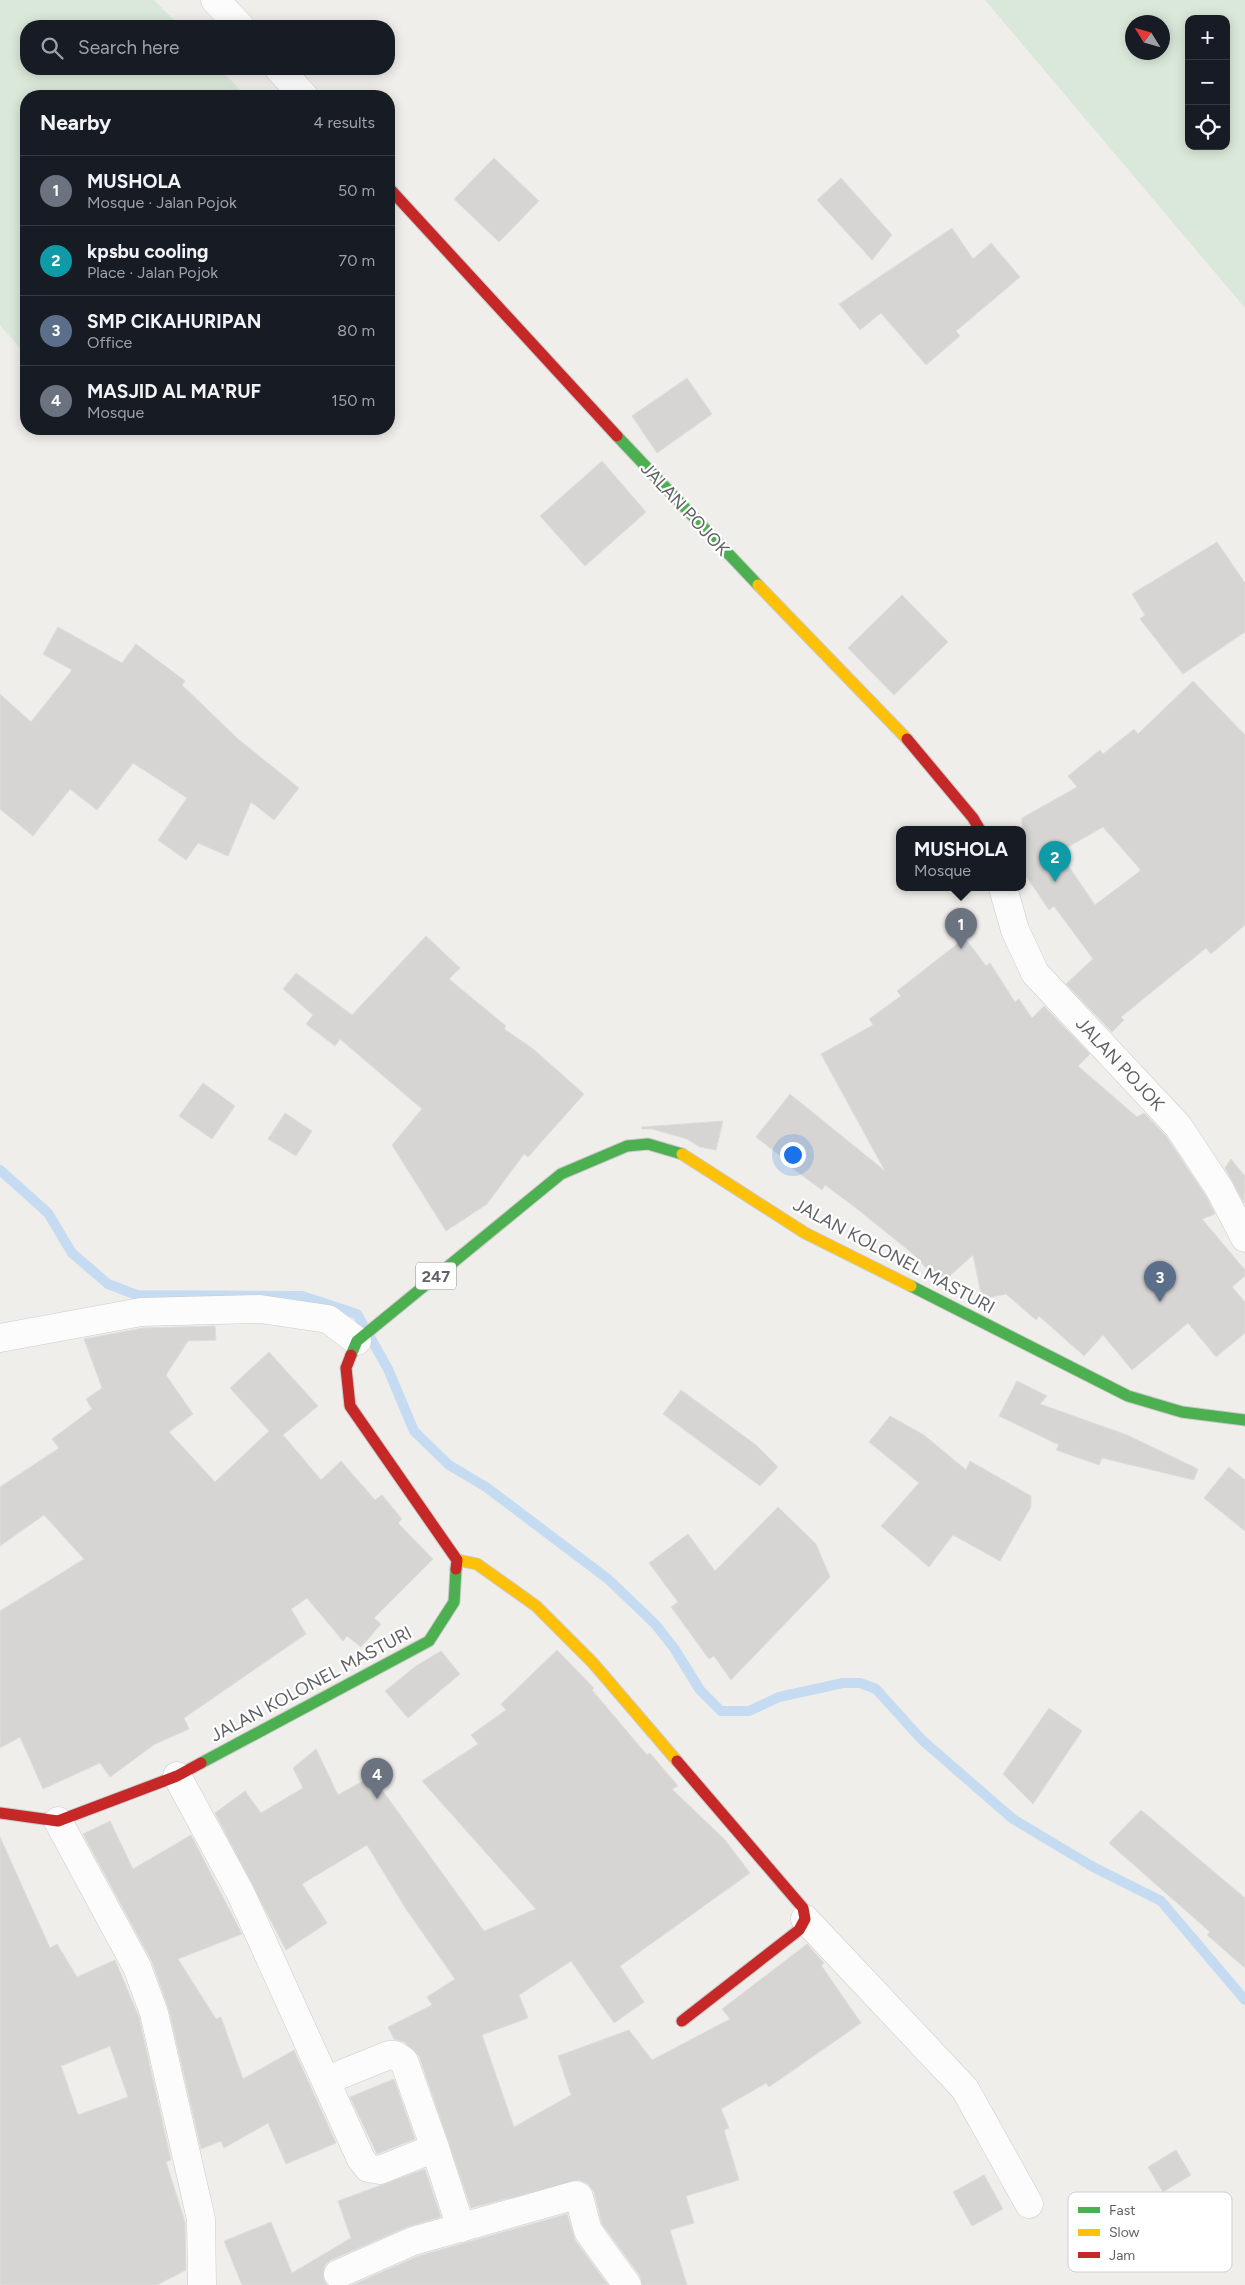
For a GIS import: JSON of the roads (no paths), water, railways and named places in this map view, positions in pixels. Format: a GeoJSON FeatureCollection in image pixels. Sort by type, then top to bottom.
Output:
{"type":"FeatureCollection","features":[{"type":"Feature","properties":{"kind":"main road","name":"JALAN POJOK"},"geometry":{"type":"LineString","coordinates":[[395,195],[676,500],[905,736],[978,826]]}},
{"type":"Feature","properties":{"kind":"main road","name":"JALAN KOLONEL MASTURI"},"geometry":{"type":"LineString","coordinates":[[0,1813],[58,1821],[176,1776],[429,1641],[454,1602],[457,1560],[350,1406],[346,1368],[357,1341],[561,1174],[627,1146],[648,1144],[684,1154],[805,1233],[1128,1396],[1182,1412],[1245,1420]]}},
{"type":"Feature","properties":{"kind":"main road"},"geometry":{"type":"LineString","coordinates":[[457,1560],[478,1564],[536,1606],[593,1663],[803,1908],[805,1919],[799,1930],[682,2021]]}},
{"type":"Feature","properties":{"kind":"street"},"geometry":{"type":"LineString","coordinates":[[215,0],[234,20]]}},
{"type":"Feature","properties":{"kind":"street"},"geometry":{"type":"LineString","coordinates":[[285,75],[298,90]]}},
{"type":"Feature","properties":{"kind":"street","name":"JALAN POJOK"},"geometry":{"type":"LineString","coordinates":[[1004,891],[1015,930],[1036,973],[1178,1126],[1219,1188],[1245,1238]]}},
{"type":"Feature","properties":{"kind":"street"},"geometry":{"type":"LineString","coordinates":[[0,1338],[140,1312],[260,1309],[328,1319],[357,1341]]}},
{"type":"Feature","properties":{"kind":"street"},"geometry":{"type":"LineString","coordinates":[[176,1776],[241,1894],[327,2080],[361,2159],[368,2168],[380,2170],[435,2148]]}},
{"type":"Feature","properties":{"kind":"street"},"geometry":{"type":"LineString","coordinates":[[58,1821],[137,1966],[154,2013],[201,2219],[202,2285]]}},
{"type":"Feature","properties":{"kind":"street"},"geometry":{"type":"LineString","coordinates":[[805,1919],[965,2089],[1030,2204]]}},
{"type":"Feature","properties":{"kind":"street"},"geometry":{"type":"LineString","coordinates":[[327,2080],[389,2055],[399,2058],[404,2062],[461,2228]]}},
{"type":"Feature","properties":{"kind":"street"},"geometry":{"type":"LineString","coordinates":[[338,2274],[413,2241],[576,2195],[579,2197],[588,2231],[627,2285]]}},
{"type":"Feature","properties":{"kind":"waterway"},"geometry":{"type":"LineString","coordinates":[[0,1170],[48,1213],[72,1253],[108,1284],[137,1295],[302,1296],[357,1314],[388,1369],[414,1431],[449,1465],[486,1487],[608,1579],[655,1624],[674,1648],[700,1690],[721,1711],[749,1711],[779,1697],[843,1683],[860,1683],[876,1689],[922,1740],[1013,1819],[1095,1868],[1161,1901],[1245,2000]]}},
{"type":"Feature","properties":{"kind":"place","name":"kpsbu cooling"},"geometry":{"type":"Point","coordinates":[1055,882]}},
{"type":"Feature","properties":{"kind":"place","name":"MUSHOLA"},"geometry":{"type":"Point","coordinates":[961,949]}},
{"type":"Feature","properties":{"kind":"place","name":"SMP CIKAHURIPAN"},"geometry":{"type":"Point","coordinates":[1160,1302]}},
{"type":"Feature","properties":{"kind":"place","name":"MASJID AL MA'RUF"},"geometry":{"type":"Point","coordinates":[377,1799]}}]}
